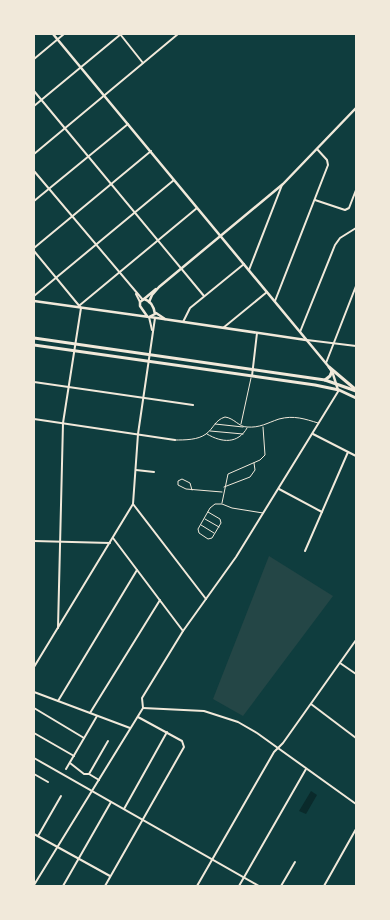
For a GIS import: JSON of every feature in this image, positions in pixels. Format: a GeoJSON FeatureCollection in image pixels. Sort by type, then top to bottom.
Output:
{"type":"FeatureCollection","features":[{"type":"Feature","properties":{"kind":"main road"},"geometry":{"type":"LineString","coordinates":[[34,338],[325,380],[336,382],[356,391]]}},
{"type":"Feature","properties":{"kind":"main road"},"geometry":{"type":"LineString","coordinates":[[34,345],[315,384],[338,390],[356,398]]}},
{"type":"Feature","properties":{"kind":"main road"},"geometry":{"type":"LineString","coordinates":[[329,367],[356,391]]}},
{"type":"Feature","properties":{"kind":"main road"},"geometry":{"type":"LineString","coordinates":[[325,380],[330,376],[332,371]]}},
{"type":"Feature","properties":{"kind":"street"},"geometry":{"type":"LineString","coordinates":[[34,885],[138,717],[143,708],[141,702],[142,698],[183,631],[236,557],[264,514],[338,390],[332,371],[326,363],[53,34]]}},
{"type":"Feature","properties":{"kind":"street"},"geometry":{"type":"LineString","coordinates":[[34,59],[64,34]]}},
{"type":"Feature","properties":{"kind":"street"},"geometry":{"type":"LineString","coordinates":[[34,106],[120,34],[143,63]]}},
{"type":"Feature","properties":{"kind":"street"},"geometry":{"type":"LineString","coordinates":[[34,154],[178,34]]}},
{"type":"Feature","properties":{"kind":"street"},"geometry":{"type":"LineString","coordinates":[[34,91],[204,296]]}},
{"type":"Feature","properties":{"kind":"street"},"geometry":{"type":"LineString","coordinates":[[130,315],[138,313],[140,304],[144,300],[283,184],[356,108]]}},
{"type":"Feature","properties":{"kind":"street"},"geometry":{"type":"LineString","coordinates":[[34,201],[128,124]]}},
{"type":"Feature","properties":{"kind":"street"},"geometry":{"type":"LineString","coordinates":[[275,301],[329,164],[316,149]]}},
{"type":"Feature","properties":{"kind":"street"},"geometry":{"type":"LineString","coordinates":[[80,307],[34,249],[151,151]]}},
{"type":"Feature","properties":{"kind":"street"},"geometry":{"type":"LineString","coordinates":[[34,171],[135,293],[149,302],[160,317],[223,328],[356,346]]}},
{"type":"Feature","properties":{"kind":"street"},"geometry":{"type":"LineString","coordinates":[[34,296],[174,180]]}},
{"type":"Feature","properties":{"kind":"street"},"geometry":{"type":"LineString","coordinates":[[249,270],[283,184]]}},
{"type":"Feature","properties":{"kind":"street"},"geometry":{"type":"LineString","coordinates":[[315,200],[345,210],[349,208],[356,190]]}},
{"type":"Feature","properties":{"kind":"street"},"geometry":{"type":"LineString","coordinates":[[58,628],[63,423],[76,344],[80,307],[197,208]]}},
{"type":"Feature","properties":{"kind":"street"},"geometry":{"type":"LineString","coordinates":[[300,332],[335,244],[340,238],[356,228]]}},
{"type":"Feature","properties":{"kind":"street"},"geometry":{"type":"LineString","coordinates":[[183,322],[190,308],[244,264]]}},
{"type":"Feature","properties":{"kind":"street"},"geometry":{"type":"LineString","coordinates":[[326,363],[356,286]]}},
{"type":"Feature","properties":{"kind":"street"},"geometry":{"type":"LineString","coordinates":[[149,302],[159,287]]}},
{"type":"Feature","properties":{"kind":"street"},"geometry":{"type":"LineString","coordinates":[[223,328],[267,292]]}},
{"type":"Feature","properties":{"kind":"street"},"geometry":{"type":"LineString","coordinates":[[135,293],[152,324],[152,336]]}},
{"type":"Feature","properties":{"kind":"street"},"geometry":{"type":"LineString","coordinates":[[34,301],[155,319],[171,320]]}},
{"type":"Feature","properties":{"kind":"street"},"geometry":{"type":"LineString","coordinates":[[34,667],[133,504],[138,434],[155,319],[154,310]]}},
{"type":"Feature","properties":{"kind":"street"},"geometry":{"type":"LineString","coordinates":[[149,317],[155,314]]}},
{"type":"Feature","properties":{"kind":"street"},"geometry":{"type":"LineString","coordinates":[[252,376],[257,332]]}},
{"type":"Feature","properties":{"kind":"street"},"geometry":{"type":"LineString","coordinates":[[34,382],[193,405]]}},
{"type":"Feature","properties":{"kind":"street"},"geometry":{"type":"LineString","coordinates":[[34,419],[176,440]]}},
{"type":"Feature","properties":{"kind":"street"},"geometry":{"type":"LineString","coordinates":[[313,434],[356,456]]}},
{"type":"Feature","properties":{"kind":"street"},"geometry":{"type":"LineString","coordinates":[[305,551],[348,452]]}},
{"type":"Feature","properties":{"kind":"street"},"geometry":{"type":"LineString","coordinates":[[136,470],[154,472]]}},
{"type":"Feature","properties":{"kind":"street"},"geometry":{"type":"LineString","coordinates":[[279,489],[322,512]]}},
{"type":"Feature","properties":{"kind":"street"},"geometry":{"type":"LineString","coordinates":[[133,504],[206,599]]}},
{"type":"Feature","properties":{"kind":"street"},"geometry":{"type":"LineString","coordinates":[[113,538],[183,631]]}},
{"type":"Feature","properties":{"kind":"street"},"geometry":{"type":"LineString","coordinates":[[34,541],[110,543]]}},
{"type":"Feature","properties":{"kind":"street"},"geometry":{"type":"LineString","coordinates":[[58,701],[137,570]]}},
{"type":"Feature","properties":{"kind":"street"},"geometry":{"type":"LineString","coordinates":[[90,713],[160,600]]}},
{"type":"Feature","properties":{"kind":"street"},"geometry":{"type":"LineString","coordinates":[[197,886],[265,767],[356,640]]}},
{"type":"Feature","properties":{"kind":"street"},"geometry":{"type":"LineString","coordinates":[[340,663],[356,674]]}},
{"type":"Feature","properties":{"kind":"street"},"geometry":{"type":"LineString","coordinates":[[34,692],[130,728]]}},
{"type":"Feature","properties":{"kind":"street"},"geometry":{"type":"LineString","coordinates":[[311,704],[356,738]]}},
{"type":"Feature","properties":{"kind":"street"},"geometry":{"type":"LineString","coordinates":[[143,708],[197,710],[221,715],[247,727],[356,804]]}},
{"type":"Feature","properties":{"kind":"street"},"geometry":{"type":"LineString","coordinates":[[34,714],[35,709],[84,738]]}},
{"type":"Feature","properties":{"kind":"street"},"geometry":{"type":"LineString","coordinates":[[66,769],[98,716]]}},
{"type":"Feature","properties":{"kind":"street"},"geometry":{"type":"LineString","coordinates":[[105,886],[184,746],[182,741],[138,717]]}},
{"type":"Feature","properties":{"kind":"street"},"geometry":{"type":"LineString","coordinates":[[124,809],[167,732]]}},
{"type":"Feature","properties":{"kind":"street"},"geometry":{"type":"LineString","coordinates":[[34,733],[74,756]]}},
{"type":"Feature","properties":{"kind":"street"},"geometry":{"type":"LineString","coordinates":[[89,774],[108,741]]}},
{"type":"Feature","properties":{"kind":"street"},"geometry":{"type":"LineString","coordinates":[[34,758],[259,886]]}},
{"type":"Feature","properties":{"kind":"street"},"geometry":{"type":"LineString","coordinates":[[70,763],[84,774],[89,774],[99,780]]}},
{"type":"Feature","properties":{"kind":"street"},"geometry":{"type":"LineString","coordinates":[[240,886],[306,769]]}},
{"type":"Feature","properties":{"kind":"street"},"geometry":{"type":"LineString","coordinates":[[34,774],[48,782]]}},
{"type":"Feature","properties":{"kind":"street"},"geometry":{"type":"LineString","coordinates":[[38,836],[61,796]]}},
{"type":"Feature","properties":{"kind":"street"},"geometry":{"type":"LineString","coordinates":[[63,886],[111,802]]}},
{"type":"Feature","properties":{"kind":"street"},"geometry":{"type":"LineString","coordinates":[[324,886],[356,829]]}},
{"type":"Feature","properties":{"kind":"street"},"geometry":{"type":"LineString","coordinates":[[34,834],[110,876]]}},
{"type":"Feature","properties":{"kind":"street"},"geometry":{"type":"LineString","coordinates":[[281,886],[295,862]]}},
{"type":"Feature","properties":{"kind":"lane"},"geometry":{"type":"LineString","coordinates":[[241,424],[252,376]]}},
{"type":"Feature","properties":{"kind":"lane"},"geometry":{"type":"LineString","coordinates":[[176,440],[189,440],[207,434],[218,420],[225,417],[234,420],[244,427]]}},
{"type":"Feature","properties":{"kind":"lane"},"geometry":{"type":"LineString","coordinates":[[214,424],[264,427],[272,422],[288,417],[303,418],[319,424]]}},
{"type":"Feature","properties":{"kind":"lane"},"geometry":{"type":"LineString","coordinates":[[207,434],[217,438],[234,440],[244,434],[247,427]]}},
{"type":"Feature","properties":{"kind":"lane"},"geometry":{"type":"LineString","coordinates":[[222,504],[224,487],[228,474],[264,458],[266,453],[264,427]]}},
{"type":"Feature","properties":{"kind":"lane"},"geometry":{"type":"LineString","coordinates":[[209,431],[244,434]]}},
{"type":"Feature","properties":{"kind":"lane"},"geometry":{"type":"LineString","coordinates":[[224,487],[250,477],[255,470],[254,462]]}},
{"type":"Feature","properties":{"kind":"lane"},"geometry":{"type":"LineString","coordinates":[[192,490],[187,481],[182,479],[178,481],[180,487],[192,490],[223,492]]}},
{"type":"Feature","properties":{"kind":"lane"},"geometry":{"type":"LineString","coordinates":[[208,512],[220,519],[221,523],[212,538],[208,539],[199,533],[198,529],[208,512],[215,504],[222,504],[232,508],[264,514]]}},
{"type":"Feature","properties":{"kind":"lane"},"geometry":{"type":"LineString","coordinates":[[204,518],[219,527]]}},
{"type":"Feature","properties":{"kind":"lane"},"geometry":{"type":"LineString","coordinates":[[200,525],[215,533]]}},
{"type":"Feature","properties":{"kind":"shaded area"},"geometry":{"type":"Polygon","coordinates":[[[269,556],[333,596],[243,716],[213,699],[269,556]]]}},
{"type":"Feature","properties":{"kind":"shaded area"},"geometry":{"type":"Polygon","coordinates":[[[311,791],[317,795],[306,814],[299,811],[311,791]]]}}]}
